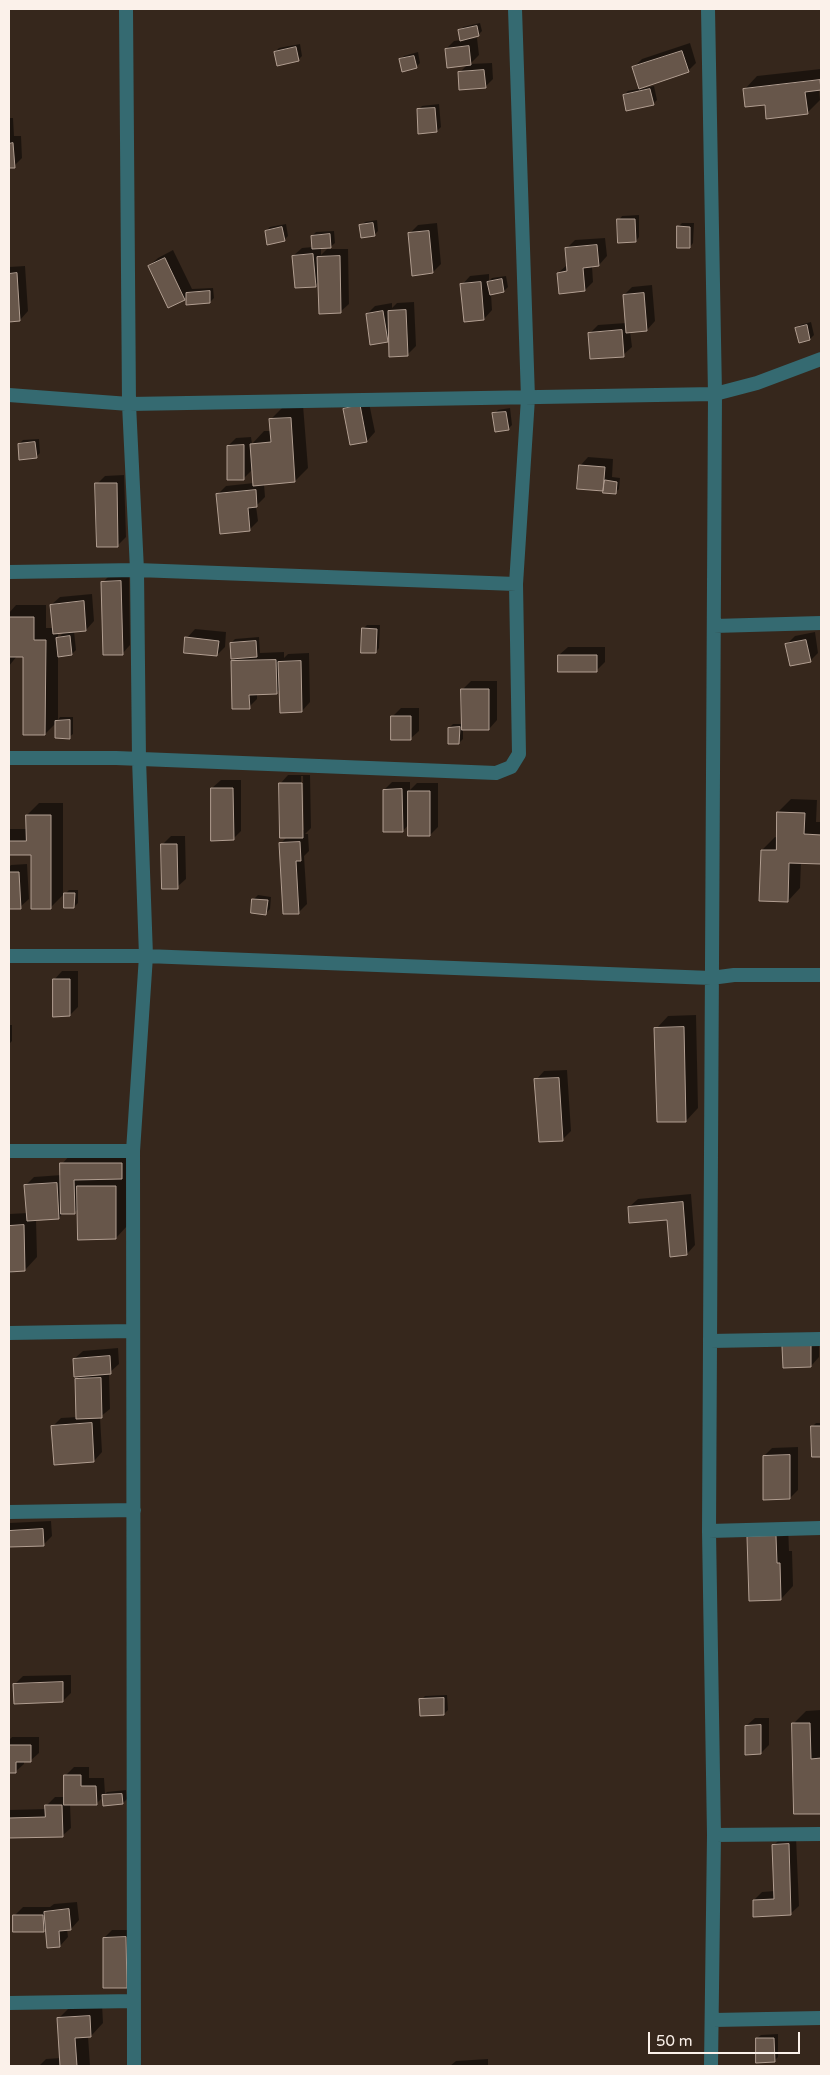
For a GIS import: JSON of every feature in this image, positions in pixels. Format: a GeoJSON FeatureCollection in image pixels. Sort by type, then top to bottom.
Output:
{"type":"FeatureCollection","features":[{"type":"Feature","properties":{"kind":"street"},"geometry":{"type":"LineString","coordinates":[[126,9],[129,404],[137,570],[139,759],[146,956],[133,1151],[134,2066]]}},
{"type":"Feature","properties":{"kind":"street"},"geometry":{"type":"LineString","coordinates":[[9,758],[139,759],[496,773],[511,767],[519,754],[516,584],[528,398],[515,9]]}},
{"type":"Feature","properties":{"kind":"street"},"geometry":{"type":"LineString","coordinates":[[708,9],[715,394],[709,1531],[714,1836],[711,2066]]}},
{"type":"Feature","properties":{"kind":"street"},"geometry":{"type":"LineString","coordinates":[[9,395],[129,404],[715,394],[756,383],[821,359]]}},
{"type":"Feature","properties":{"kind":"street"},"geometry":{"type":"LineString","coordinates":[[9,572],[137,570],[516,584]]}},
{"type":"Feature","properties":{"kind":"street"},"geometry":{"type":"LineString","coordinates":[[714,626],[821,623]]}},
{"type":"Feature","properties":{"kind":"street"},"geometry":{"type":"LineString","coordinates":[[9,956],[146,956],[712,978],[734,975],[821,975]]}},
{"type":"Feature","properties":{"kind":"street"},"geometry":{"type":"LineString","coordinates":[[9,1151],[133,1151]]}},
{"type":"Feature","properties":{"kind":"street"},"geometry":{"type":"LineString","coordinates":[[9,1333],[133,1331]]}},
{"type":"Feature","properties":{"kind":"street"},"geometry":{"type":"LineString","coordinates":[[710,1341],[821,1339]]}},
{"type":"Feature","properties":{"kind":"street"},"geometry":{"type":"LineString","coordinates":[[9,1512],[134,1510]]}},
{"type":"Feature","properties":{"kind":"street"},"geometry":{"type":"LineString","coordinates":[[709,1531],[821,1528]]}},
{"type":"Feature","properties":{"kind":"street"},"geometry":{"type":"LineString","coordinates":[[714,1836],[821,1834]]}},
{"type":"Feature","properties":{"kind":"street"},"geometry":{"type":"LineString","coordinates":[[9,2003],[134,2001]]}},
{"type":"Feature","properties":{"kind":"street"},"geometry":{"type":"LineString","coordinates":[[713,2020],[821,2018]]}},
{"type":"Feature","properties":{"kind":"building"},"geometry":{"type":"Polygon","coordinates":[[[477,26],[479,36],[460,41],[458,30],[477,26]]]}},
{"type":"Feature","properties":{"kind":"building"},"geometry":{"type":"Polygon","coordinates":[[[469,46],[471,65],[447,68],[445,49],[469,46]]]}},
{"type":"Feature","properties":{"kind":"building"},"geometry":{"type":"Polygon","coordinates":[[[296,47],[299,61],[277,66],[274,52],[296,47]]]}},
{"type":"Feature","properties":{"kind":"building"},"geometry":{"type":"Polygon","coordinates":[[[682,51],[689,72],[639,89],[632,67],[682,51]]]}},
{"type":"Feature","properties":{"kind":"building"},"geometry":{"type":"Polygon","coordinates":[[[414,56],[417,68],[402,72],[399,59],[414,56]]]}},
{"type":"Feature","properties":{"kind":"building"},"geometry":{"type":"Polygon","coordinates":[[[484,70],[486,88],[459,90],[458,72],[484,70]]]}},
{"type":"Feature","properties":{"kind":"building"},"geometry":{"type":"Polygon","coordinates":[[[820,80],[821,90],[805,92],[808,114],[766,119],[765,105],[745,107],[743,89],[820,80]]]}},
{"type":"Feature","properties":{"kind":"building"},"geometry":{"type":"Polygon","coordinates":[[[650,89],[654,105],[626,111],[623,95],[650,89]]]}},
{"type":"Feature","properties":{"kind":"building"},"geometry":{"type":"Polygon","coordinates":[[[435,108],[437,132],[418,134],[417,109],[435,108]]]}},
{"type":"Feature","properties":{"kind":"building"},"geometry":{"type":"Polygon","coordinates":[[[13,143],[15,168],[9,168],[9,144],[13,143]]]}},
{"type":"Feature","properties":{"kind":"building"},"geometry":{"type":"Polygon","coordinates":[[[617,219],[635,219],[636,242],[618,243],[617,219]]]}},
{"type":"Feature","properties":{"kind":"building"},"geometry":{"type":"Polygon","coordinates":[[[373,223],[375,236],[361,238],[359,225],[373,223]]]}},
{"type":"Feature","properties":{"kind":"building"},"geometry":{"type":"Polygon","coordinates":[[[677,226],[690,227],[690,248],[677,248],[677,226]]]}},
{"type":"Feature","properties":{"kind":"building"},"geometry":{"type":"Polygon","coordinates":[[[282,227],[285,241],[267,245],[265,231],[282,227]]]}},
{"type":"Feature","properties":{"kind":"building"},"geometry":{"type":"Polygon","coordinates":[[[429,231],[433,273],[412,276],[408,233],[429,231]]]}},
{"type":"Feature","properties":{"kind":"building"},"geometry":{"type":"Polygon","coordinates":[[[330,234],[331,248],[312,249],[311,236],[330,234]]]}},
{"type":"Feature","properties":{"kind":"building"},"geometry":{"type":"Polygon","coordinates":[[[597,245],[599,266],[583,268],[585,291],[559,294],[557,273],[567,271],[565,248],[597,245]]]}},
{"type":"Feature","properties":{"kind":"building"},"geometry":{"type":"Polygon","coordinates":[[[313,254],[316,287],[295,288],[292,256],[313,254]]]}},
{"type":"Feature","properties":{"kind":"building"},"geometry":{"type":"Polygon","coordinates":[[[340,256],[341,313],[319,314],[317,257],[340,256]]]}},
{"type":"Feature","properties":{"kind":"building"},"geometry":{"type":"Polygon","coordinates":[[[165,258],[185,300],[168,308],[148,266],[165,258]]]}},
{"type":"Feature","properties":{"kind":"building"},"geometry":{"type":"Polygon","coordinates":[[[17,273],[20,321],[9,322],[9,274],[17,273]]]}},
{"type":"Feature","properties":{"kind":"building"},"geometry":{"type":"Polygon","coordinates":[[[502,279],[504,292],[490,295],[487,282],[502,279]]]}},
{"type":"Feature","properties":{"kind":"building"},"geometry":{"type":"Polygon","coordinates":[[[481,282],[484,320],[464,322],[460,284],[481,282]]]}},
{"type":"Feature","properties":{"kind":"building"},"geometry":{"type":"Polygon","coordinates":[[[210,291],[210,303],[186,305],[186,293],[210,291]]]}},
{"type":"Feature","properties":{"kind":"building"},"geometry":{"type":"Polygon","coordinates":[[[644,293],[647,331],[626,333],[623,295],[644,293]]]}},
{"type":"Feature","properties":{"kind":"building"},"geometry":{"type":"Polygon","coordinates":[[[406,310],[408,356],[389,357],[388,311],[406,310]]]}},
{"type":"Feature","properties":{"kind":"building"},"geometry":{"type":"Polygon","coordinates":[[[383,311],[388,342],[370,345],[366,314],[383,311]]]}},
{"type":"Feature","properties":{"kind":"building"},"geometry":{"type":"Polygon","coordinates":[[[807,325],[810,340],[799,343],[795,328],[807,325]]]}},
{"type":"Feature","properties":{"kind":"building"},"geometry":{"type":"Polygon","coordinates":[[[622,330],[624,357],[590,359],[588,333],[622,330]]]}},
{"type":"Feature","properties":{"kind":"building"},"geometry":{"type":"Polygon","coordinates":[[[360,405],[367,442],[350,445],[343,409],[360,405]]]}},
{"type":"Feature","properties":{"kind":"building"},"geometry":{"type":"Polygon","coordinates":[[[506,412],[509,430],[495,432],[492,413],[506,412]]]}},
{"type":"Feature","properties":{"kind":"building"},"geometry":{"type":"Polygon","coordinates":[[[291,418],[295,482],[253,486],[250,444],[271,442],[269,419],[291,418]]]}},
{"type":"Feature","properties":{"kind":"building"},"geometry":{"type":"Polygon","coordinates":[[[35,442],[37,458],[19,460],[18,444],[35,442]]]}},
{"type":"Feature","properties":{"kind":"building"},"geometry":{"type":"Polygon","coordinates":[[[244,445],[244,480],[227,480],[227,446],[244,445]]]}},
{"type":"Feature","properties":{"kind":"building"},"geometry":{"type":"Polygon","coordinates":[[[579,465],[605,467],[603,491],[577,489],[579,465]]]}},
{"type":"Feature","properties":{"kind":"building"},"geometry":{"type":"Polygon","coordinates":[[[605,480],[617,482],[616,494],[603,493],[605,480]]]}},
{"type":"Feature","properties":{"kind":"building"},"geometry":{"type":"Polygon","coordinates":[[[95,483],[117,483],[118,547],[97,547],[95,483]]]}},
{"type":"Feature","properties":{"kind":"building"},"geometry":{"type":"Polygon","coordinates":[[[256,490],[257,507],[248,508],[250,531],[220,534],[216,494],[256,490]]]}},
{"type":"Feature","properties":{"kind":"building"},"geometry":{"type":"Polygon","coordinates":[[[121,581],[123,655],[103,655],[101,582],[121,581]]]}},
{"type":"Feature","properties":{"kind":"building"},"geometry":{"type":"Polygon","coordinates":[[[84,601],[86,631],[53,634],[50,605],[84,601]]]}},
{"type":"Feature","properties":{"kind":"building"},"geometry":{"type":"Polygon","coordinates":[[[9,617],[34,617],[34,640],[46,640],[45,735],[23,735],[23,657],[9,657],[9,617]]]}},
{"type":"Feature","properties":{"kind":"building"},"geometry":{"type":"Polygon","coordinates":[[[362,628],[377,629],[376,653],[361,653],[362,628]]]}},
{"type":"Feature","properties":{"kind":"building"},"geometry":{"type":"Polygon","coordinates":[[[70,636],[72,655],[58,657],[56,638],[70,636]]]}},
{"type":"Feature","properties":{"kind":"building"},"geometry":{"type":"Polygon","coordinates":[[[185,637],[219,641],[217,656],[184,653],[185,637]]]}},
{"type":"Feature","properties":{"kind":"building"},"geometry":{"type":"Polygon","coordinates":[[[806,640],[811,662],[790,666],[785,644],[806,640]]]}},
{"type":"Feature","properties":{"kind":"building"},"geometry":{"type":"Polygon","coordinates":[[[256,641],[257,657],[231,659],[230,643],[256,641]]]}},
{"type":"Feature","properties":{"kind":"building"},"geometry":{"type":"Polygon","coordinates":[[[558,655],[597,655],[597,672],[558,672],[558,655]]]}},
{"type":"Feature","properties":{"kind":"building"},"geometry":{"type":"Polygon","coordinates":[[[276,660],[277,694],[249,695],[250,709],[232,709],[231,661],[276,660]]]}},
{"type":"Feature","properties":{"kind":"building"},"geometry":{"type":"Polygon","coordinates":[[[301,661],[302,712],[280,713],[278,662],[301,661]]]}},
{"type":"Feature","properties":{"kind":"building"},"geometry":{"type":"Polygon","coordinates":[[[461,689],[489,689],[489,730],[462,730],[461,689]]]}},
{"type":"Feature","properties":{"kind":"building"},"geometry":{"type":"Polygon","coordinates":[[[391,716],[411,716],[411,740],[391,740],[391,716]]]}},
{"type":"Feature","properties":{"kind":"building"},"geometry":{"type":"Polygon","coordinates":[[[70,720],[70,739],[55,738],[55,721],[70,720]]]}},
{"type":"Feature","properties":{"kind":"building"},"geometry":{"type":"Polygon","coordinates":[[[460,727],[459,744],[448,744],[448,728],[460,727]]]}},
{"type":"Feature","properties":{"kind":"building"},"geometry":{"type":"Polygon","coordinates":[[[279,783],[302,783],[303,838],[280,838],[279,783]]]}},
{"type":"Feature","properties":{"kind":"building"},"geometry":{"type":"Polygon","coordinates":[[[211,788],[233,788],[234,840],[211,841],[211,788]]]}},
{"type":"Feature","properties":{"kind":"building"},"geometry":{"type":"Polygon","coordinates":[[[402,789],[403,832],[383,832],[383,790],[402,789]]]}},
{"type":"Feature","properties":{"kind":"building"},"geometry":{"type":"Polygon","coordinates":[[[408,791],[430,791],[430,836],[408,836],[408,791]]]}},
{"type":"Feature","properties":{"kind":"building"},"geometry":{"type":"Polygon","coordinates":[[[777,812],[805,813],[804,834],[821,835],[821,864],[789,863],[788,902],[759,901],[761,850],[776,850],[777,812]]]}},
{"type":"Feature","properties":{"kind":"building"},"geometry":{"type":"Polygon","coordinates":[[[26,815],[51,815],[51,909],[31,909],[31,855],[9,855],[9,841],[26,841],[26,815]]]}},
{"type":"Feature","properties":{"kind":"building"},"geometry":{"type":"Polygon","coordinates":[[[300,842],[301,861],[296,861],[299,914],[283,914],[279,843],[300,842]]]}},
{"type":"Feature","properties":{"kind":"building"},"geometry":{"type":"Polygon","coordinates":[[[161,844],[177,844],[178,889],[162,889],[161,844]]]}},
{"type":"Feature","properties":{"kind":"building"},"geometry":{"type":"Polygon","coordinates":[[[9,872],[19,872],[21,909],[9,909],[9,872]]]}},
{"type":"Feature","properties":{"kind":"building"},"geometry":{"type":"Polygon","coordinates":[[[64,893],[75,893],[74,908],[64,908],[64,893]]]}},
{"type":"Feature","properties":{"kind":"building"},"geometry":{"type":"Polygon","coordinates":[[[252,899],[268,900],[266,915],[251,913],[252,899]]]}},
{"type":"Feature","properties":{"kind":"building"},"geometry":{"type":"Polygon","coordinates":[[[53,979],[70,979],[70,1016],[53,1017],[53,979]]]}},
{"type":"Feature","properties":{"kind":"building"},"geometry":{"type":"Polygon","coordinates":[[[684,1027],[686,1122],[657,1122],[654,1028],[684,1027]]]}},
{"type":"Feature","properties":{"kind":"building"},"geometry":{"type":"Polygon","coordinates":[[[559,1078],[563,1141],[539,1142],[534,1079],[559,1078]]]}},
{"type":"Feature","properties":{"kind":"building"},"geometry":{"type":"Polygon","coordinates":[[[60,1163],[122,1163],[122,1179],[74,1180],[75,1214],[61,1214],[60,1163]]]}},
{"type":"Feature","properties":{"kind":"building"},"geometry":{"type":"Polygon","coordinates":[[[57,1183],[59,1219],[27,1221],[24,1185],[57,1183]]]}},
{"type":"Feature","properties":{"kind":"building"},"geometry":{"type":"Polygon","coordinates":[[[77,1186],[116,1186],[116,1239],[78,1240],[77,1186]]]}},
{"type":"Feature","properties":{"kind":"building"},"geometry":{"type":"Polygon","coordinates":[[[683,1202],[687,1255],[670,1257],[667,1220],[629,1223],[628,1207],[683,1202]]]}},
{"type":"Feature","properties":{"kind":"building"},"geometry":{"type":"Polygon","coordinates":[[[24,1225],[25,1271],[9,1272],[9,1226],[24,1225]]]}},
{"type":"Feature","properties":{"kind":"building"},"geometry":{"type":"Polygon","coordinates":[[[811,1345],[811,1367],[783,1368],[782,1346],[811,1345]]]}},
{"type":"Feature","properties":{"kind":"building"},"geometry":{"type":"Polygon","coordinates":[[[110,1356],[111,1374],[74,1377],[73,1359],[110,1356]]]}},
{"type":"Feature","properties":{"kind":"building"},"geometry":{"type":"Polygon","coordinates":[[[101,1378],[102,1418],[76,1419],[75,1379],[101,1378]]]}},
{"type":"Feature","properties":{"kind":"building"},"geometry":{"type":"Polygon","coordinates":[[[92,1423],[94,1462],[54,1465],[51,1426],[92,1423]]]}},
{"type":"Feature","properties":{"kind":"building"},"geometry":{"type":"Polygon","coordinates":[[[811,1426],[821,1426],[821,1457],[812,1457],[811,1426]]]}},
{"type":"Feature","properties":{"kind":"building"},"geometry":{"type":"Polygon","coordinates":[[[790,1455],[790,1499],[763,1500],[763,1456],[790,1455]]]}},
{"type":"Feature","properties":{"kind":"building"},"geometry":{"type":"Polygon","coordinates":[[[43,1529],[44,1546],[9,1547],[9,1531],[43,1529]]]}},
{"type":"Feature","properties":{"kind":"building"},"geometry":{"type":"Polygon","coordinates":[[[776,1536],[777,1563],[780,1563],[781,1600],[749,1601],[747,1537],[776,1536]]]}},
{"type":"Feature","properties":{"kind":"building"},"geometry":{"type":"Polygon","coordinates":[[[63,1682],[63,1702],[14,1704],[13,1684],[63,1682]]]}},
{"type":"Feature","properties":{"kind":"building"},"geometry":{"type":"Polygon","coordinates":[[[444,1698],[444,1715],[420,1716],[419,1699],[444,1698]]]}},
{"type":"Feature","properties":{"kind":"building"},"geometry":{"type":"Polygon","coordinates":[[[792,1723],[810,1723],[811,1759],[821,1758],[821,1814],[794,1814],[792,1723]]]}},
{"type":"Feature","properties":{"kind":"building"},"geometry":{"type":"Polygon","coordinates":[[[761,1725],[761,1754],[745,1755],[745,1726],[761,1725]]]}},
{"type":"Feature","properties":{"kind":"building"},"geometry":{"type":"Polygon","coordinates":[[[9,1745],[31,1745],[31,1762],[16,1762],[16,1773],[9,1773],[9,1745]]]}},
{"type":"Feature","properties":{"kind":"building"},"geometry":{"type":"Polygon","coordinates":[[[64,1775],[81,1775],[81,1786],[96,1786],[97,1805],[64,1805],[64,1775]]]}},
{"type":"Feature","properties":{"kind":"building"},"geometry":{"type":"Polygon","coordinates":[[[122,1794],[123,1804],[103,1806],[102,1795],[122,1794]]]}},
{"type":"Feature","properties":{"kind":"building"},"geometry":{"type":"Polygon","coordinates":[[[45,1805],[62,1805],[63,1837],[9,1838],[9,1818],[45,1817],[45,1805]]]}},
{"type":"Feature","properties":{"kind":"building"},"geometry":{"type":"Polygon","coordinates":[[[789,1844],[791,1915],[753,1917],[753,1900],[774,1899],[772,1845],[789,1844]]]}},
{"type":"Feature","properties":{"kind":"building"},"geometry":{"type":"Polygon","coordinates":[[[69,1909],[71,1930],[59,1931],[60,1947],[47,1948],[44,1912],[69,1909]]]}},
{"type":"Feature","properties":{"kind":"building"},"geometry":{"type":"Polygon","coordinates":[[[13,1915],[43,1915],[44,1932],[13,1932],[13,1915]]]}},
{"type":"Feature","properties":{"kind":"building"},"geometry":{"type":"Polygon","coordinates":[[[126,1937],[127,1988],[103,1988],[103,1938],[126,1937]]]}},
{"type":"Feature","properties":{"kind":"building"},"geometry":{"type":"Polygon","coordinates":[[[90,2016],[91,2037],[75,2038],[77,2066],[60,2066],[57,2018],[90,2016]]]}},
{"type":"Feature","properties":{"kind":"building"},"geometry":{"type":"Polygon","coordinates":[[[756,2038],[774,2038],[775,2062],[756,2063],[756,2038]]]}}]}
